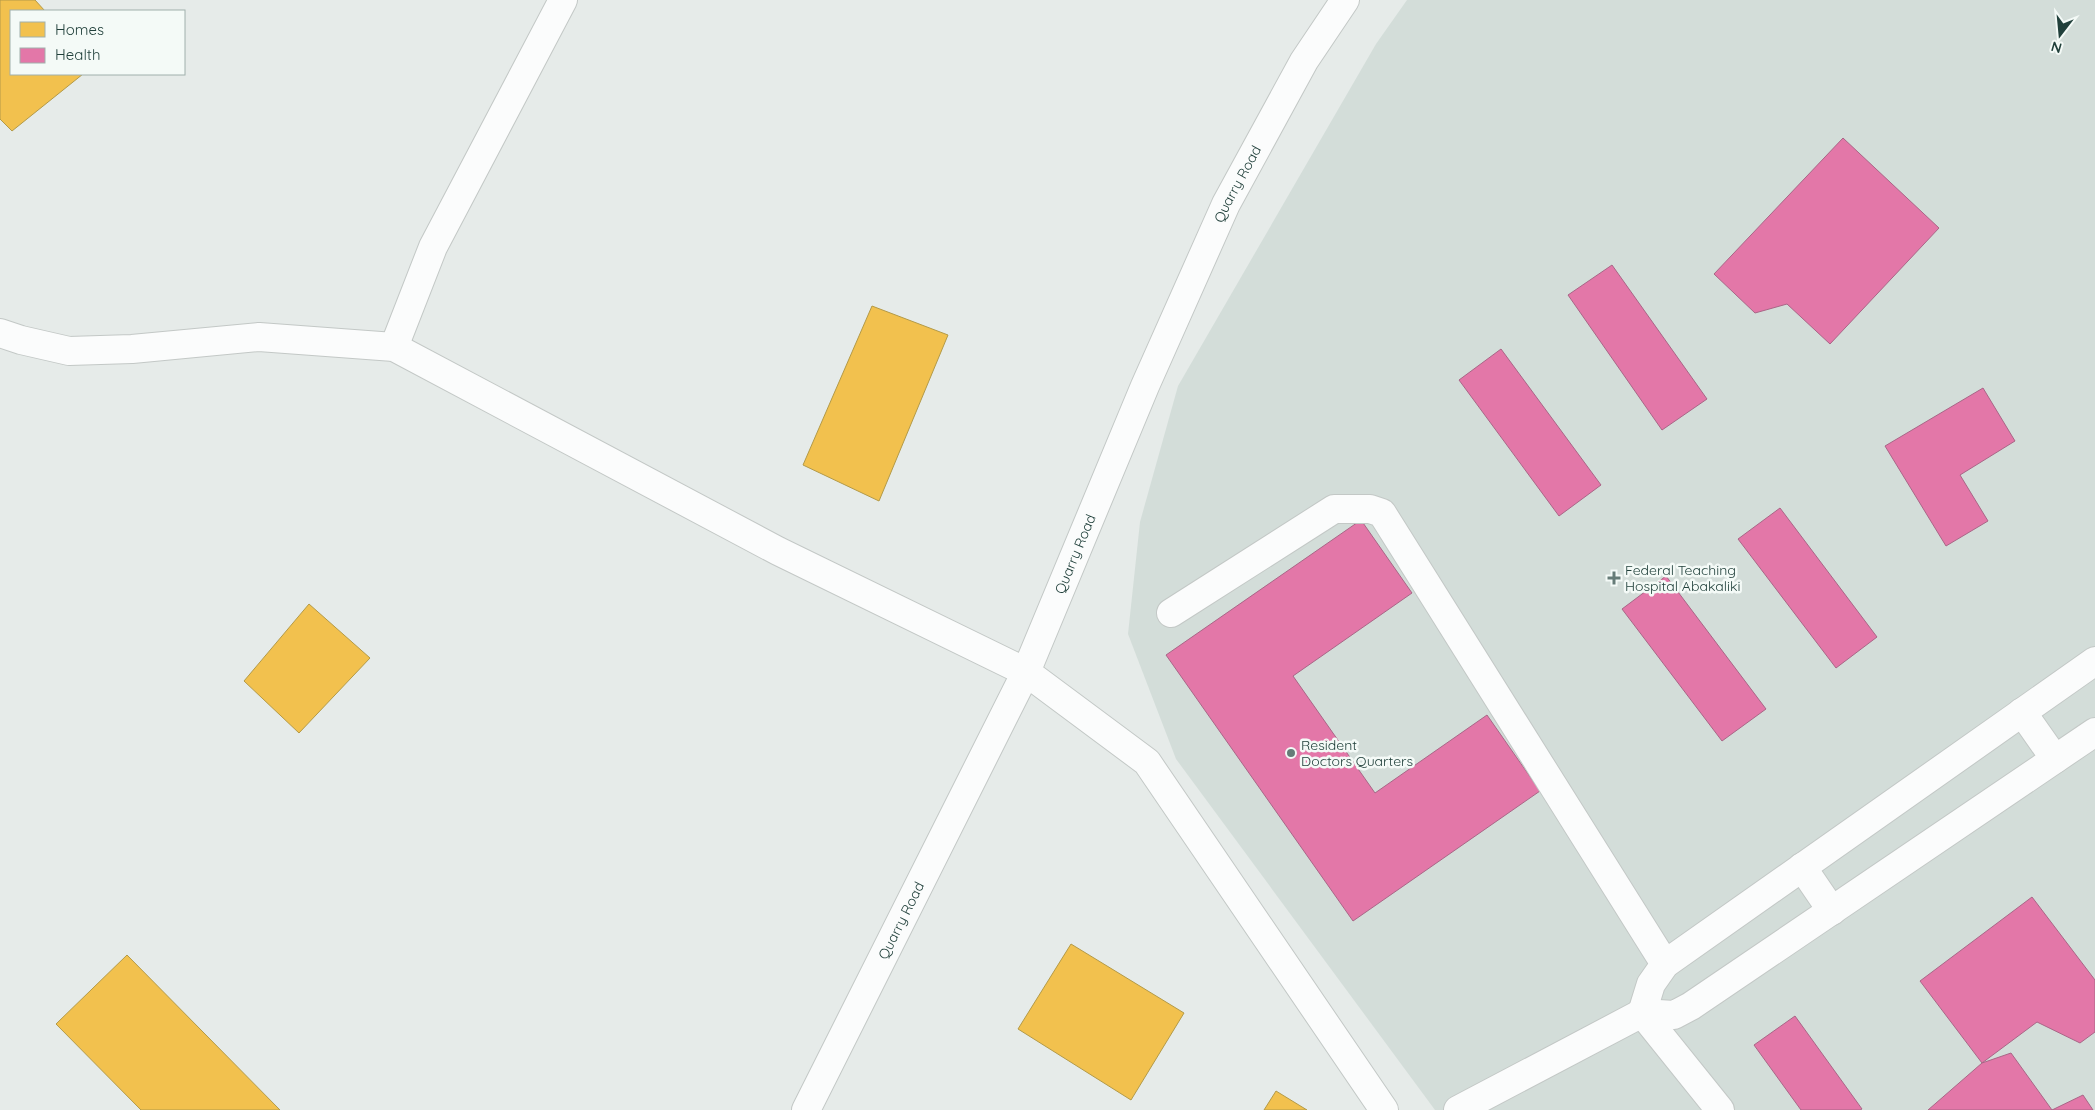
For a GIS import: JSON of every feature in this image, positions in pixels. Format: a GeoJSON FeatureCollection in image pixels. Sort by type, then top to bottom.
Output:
{"type":"FeatureCollection","features":[{"type":"Feature","properties":{"kind":"street"},"geometry":{"type":"LineString","coordinates":[[394,347],[432,247],[563,0]]}},
{"type":"Feature","properties":{"kind":"street","name":"Quarry Road"},"geometry":{"type":"LineString","coordinates":[[806,1110],[1026,672],[1144,386],[1226,204],[1304,61],[1344,0]]}},
{"type":"Feature","properties":{"kind":"street"},"geometry":{"type":"LineString","coordinates":[[0,333],[69,351],[132,349],[259,337],[394,347],[778,551],[1026,672],[1146,762],[1384,1110]]}},
{"type":"Feature","properties":{"kind":"street"},"geometry":{"type":"LineString","coordinates":[[1170,613],[1334,509],[1370,509],[1382,513],[1665,964]]}},
{"type":"Feature","properties":{"kind":"street"},"geometry":{"type":"LineString","coordinates":[[1642,1014],[1651,984],[1665,964],[2095,661]]}},
{"type":"Feature","properties":{"kind":"street"},"geometry":{"type":"LineString","coordinates":[[2022,712],[2055,759]]}},
{"type":"Feature","properties":{"kind":"street"},"geometry":{"type":"LineString","coordinates":[[1458,1110],[1642,1014],[1674,1015],[1691,1006],[2095,732]]}},
{"type":"Feature","properties":{"kind":"street"},"geometry":{"type":"LineString","coordinates":[[1802,866],[1832,910]]}},
{"type":"Feature","properties":{"kind":"street"},"geometry":{"type":"LineString","coordinates":[[1642,1014],[1720,1110]]}},
{"type":"Feature","properties":{"kind":"shaded area","name":"Federal Teaching Hospital Abakaliki"},"geometry":{"type":"Polygon","coordinates":[[[1407,0],[2095,0],[2095,1110],[1435,1110],[1176,759],[1128,634],[1140,522],[1178,386],[1376,44],[1407,0]]]}},
{"type":"Feature","properties":{"kind":"building: Homes"},"geometry":{"type":"Polygon","coordinates":[[[0,0],[35,0],[44,10],[10,10],[10,75],[82,75],[12,131],[0,119],[0,0]]]}},
{"type":"Feature","properties":{"kind":"building: Homes"},"geometry":{"type":"Polygon","coordinates":[[[872,306],[948,335],[879,501],[803,465],[872,306]]]}},
{"type":"Feature","properties":{"kind":"building: Homes"},"geometry":{"type":"Polygon","coordinates":[[[309,604],[370,658],[299,733],[244,681],[309,604]]]}},
{"type":"Feature","properties":{"kind":"building: Homes"},"geometry":{"type":"Polygon","coordinates":[[[1071,944],[1184,1013],[1131,1100],[1018,1029],[1071,944]]]}},
{"type":"Feature","properties":{"kind":"building: Homes"},"geometry":{"type":"Polygon","coordinates":[[[127,955],[280,1110],[141,1110],[56,1024],[127,955]]]}},
{"type":"Feature","properties":{"kind":"building: Homes"},"geometry":{"type":"Polygon","coordinates":[[[1276,1091],[1307,1110],[1264,1110],[1276,1091]]]}},
{"type":"Feature","properties":{"kind":"building: Health"},"geometry":{"type":"Polygon","coordinates":[[[1843,138],[1939,228],[1830,344],[1787,304],[1755,313],[1714,274],[1843,138]]]}},
{"type":"Feature","properties":{"kind":"building: Health"},"geometry":{"type":"Polygon","coordinates":[[[1612,265],[1707,399],[1662,430],[1568,295],[1612,265]]]}},
{"type":"Feature","properties":{"kind":"building: Health"},"geometry":{"type":"Polygon","coordinates":[[[1501,349],[1601,485],[1559,516],[1459,380],[1501,349]]]}},
{"type":"Feature","properties":{"kind":"building: Health"},"geometry":{"type":"Polygon","coordinates":[[[1983,388],[2015,441],[1960,475],[1988,521],[1946,546],[1885,446],[1983,388]]]}},
{"type":"Feature","properties":{"kind":"building: Health"},"geometry":{"type":"Polygon","coordinates":[[[1780,508],[1877,637],[1836,668],[1738,539],[1780,508]]]}},
{"type":"Feature","properties":{"kind":"building: Health","name":"Resident Doctors Quarters"},"geometry":{"type":"Polygon","coordinates":[[[1361,520],[1412,593],[1293,676],[1375,793],[1487,715],[1540,791],[1353,921],[1166,655],[1361,520]]]}},
{"type":"Feature","properties":{"kind":"building: Health"},"geometry":{"type":"Polygon","coordinates":[[[1666,576],[1766,709],[1722,741],[1622,609],[1666,576]]]}},
{"type":"Feature","properties":{"kind":"building: Health"},"geometry":{"type":"Polygon","coordinates":[[[2032,897],[2095,980],[2095,1032],[2080,1043],[2037,1022],[1982,1063],[1920,981],[2032,897]]]}},
{"type":"Feature","properties":{"kind":"building: Health"},"geometry":{"type":"Polygon","coordinates":[[[1795,1016],[1862,1109],[1801,1110],[1754,1045],[1795,1016]]]}},
{"type":"Feature","properties":{"kind":"building: Health"},"geometry":{"type":"Polygon","coordinates":[[[2011,1053],[2052,1110],[1928,1110],[1982,1063],[2011,1053]]]}},
{"type":"Feature","properties":{"kind":"building: Health"},"geometry":{"type":"Polygon","coordinates":[[[2083,1095],[2093,1110],[2052,1110],[2083,1095]]]}},
{"type":"Feature","properties":{"kind":"place","name":"Federal Teaching Hospital Abakaliki"},"geometry":{"type":"Point","coordinates":[1614,578]}},
{"type":"Feature","properties":{"kind":"place","name":"Resident Doctors Quarters"},"geometry":{"type":"Point","coordinates":[1291,753]}}]}
